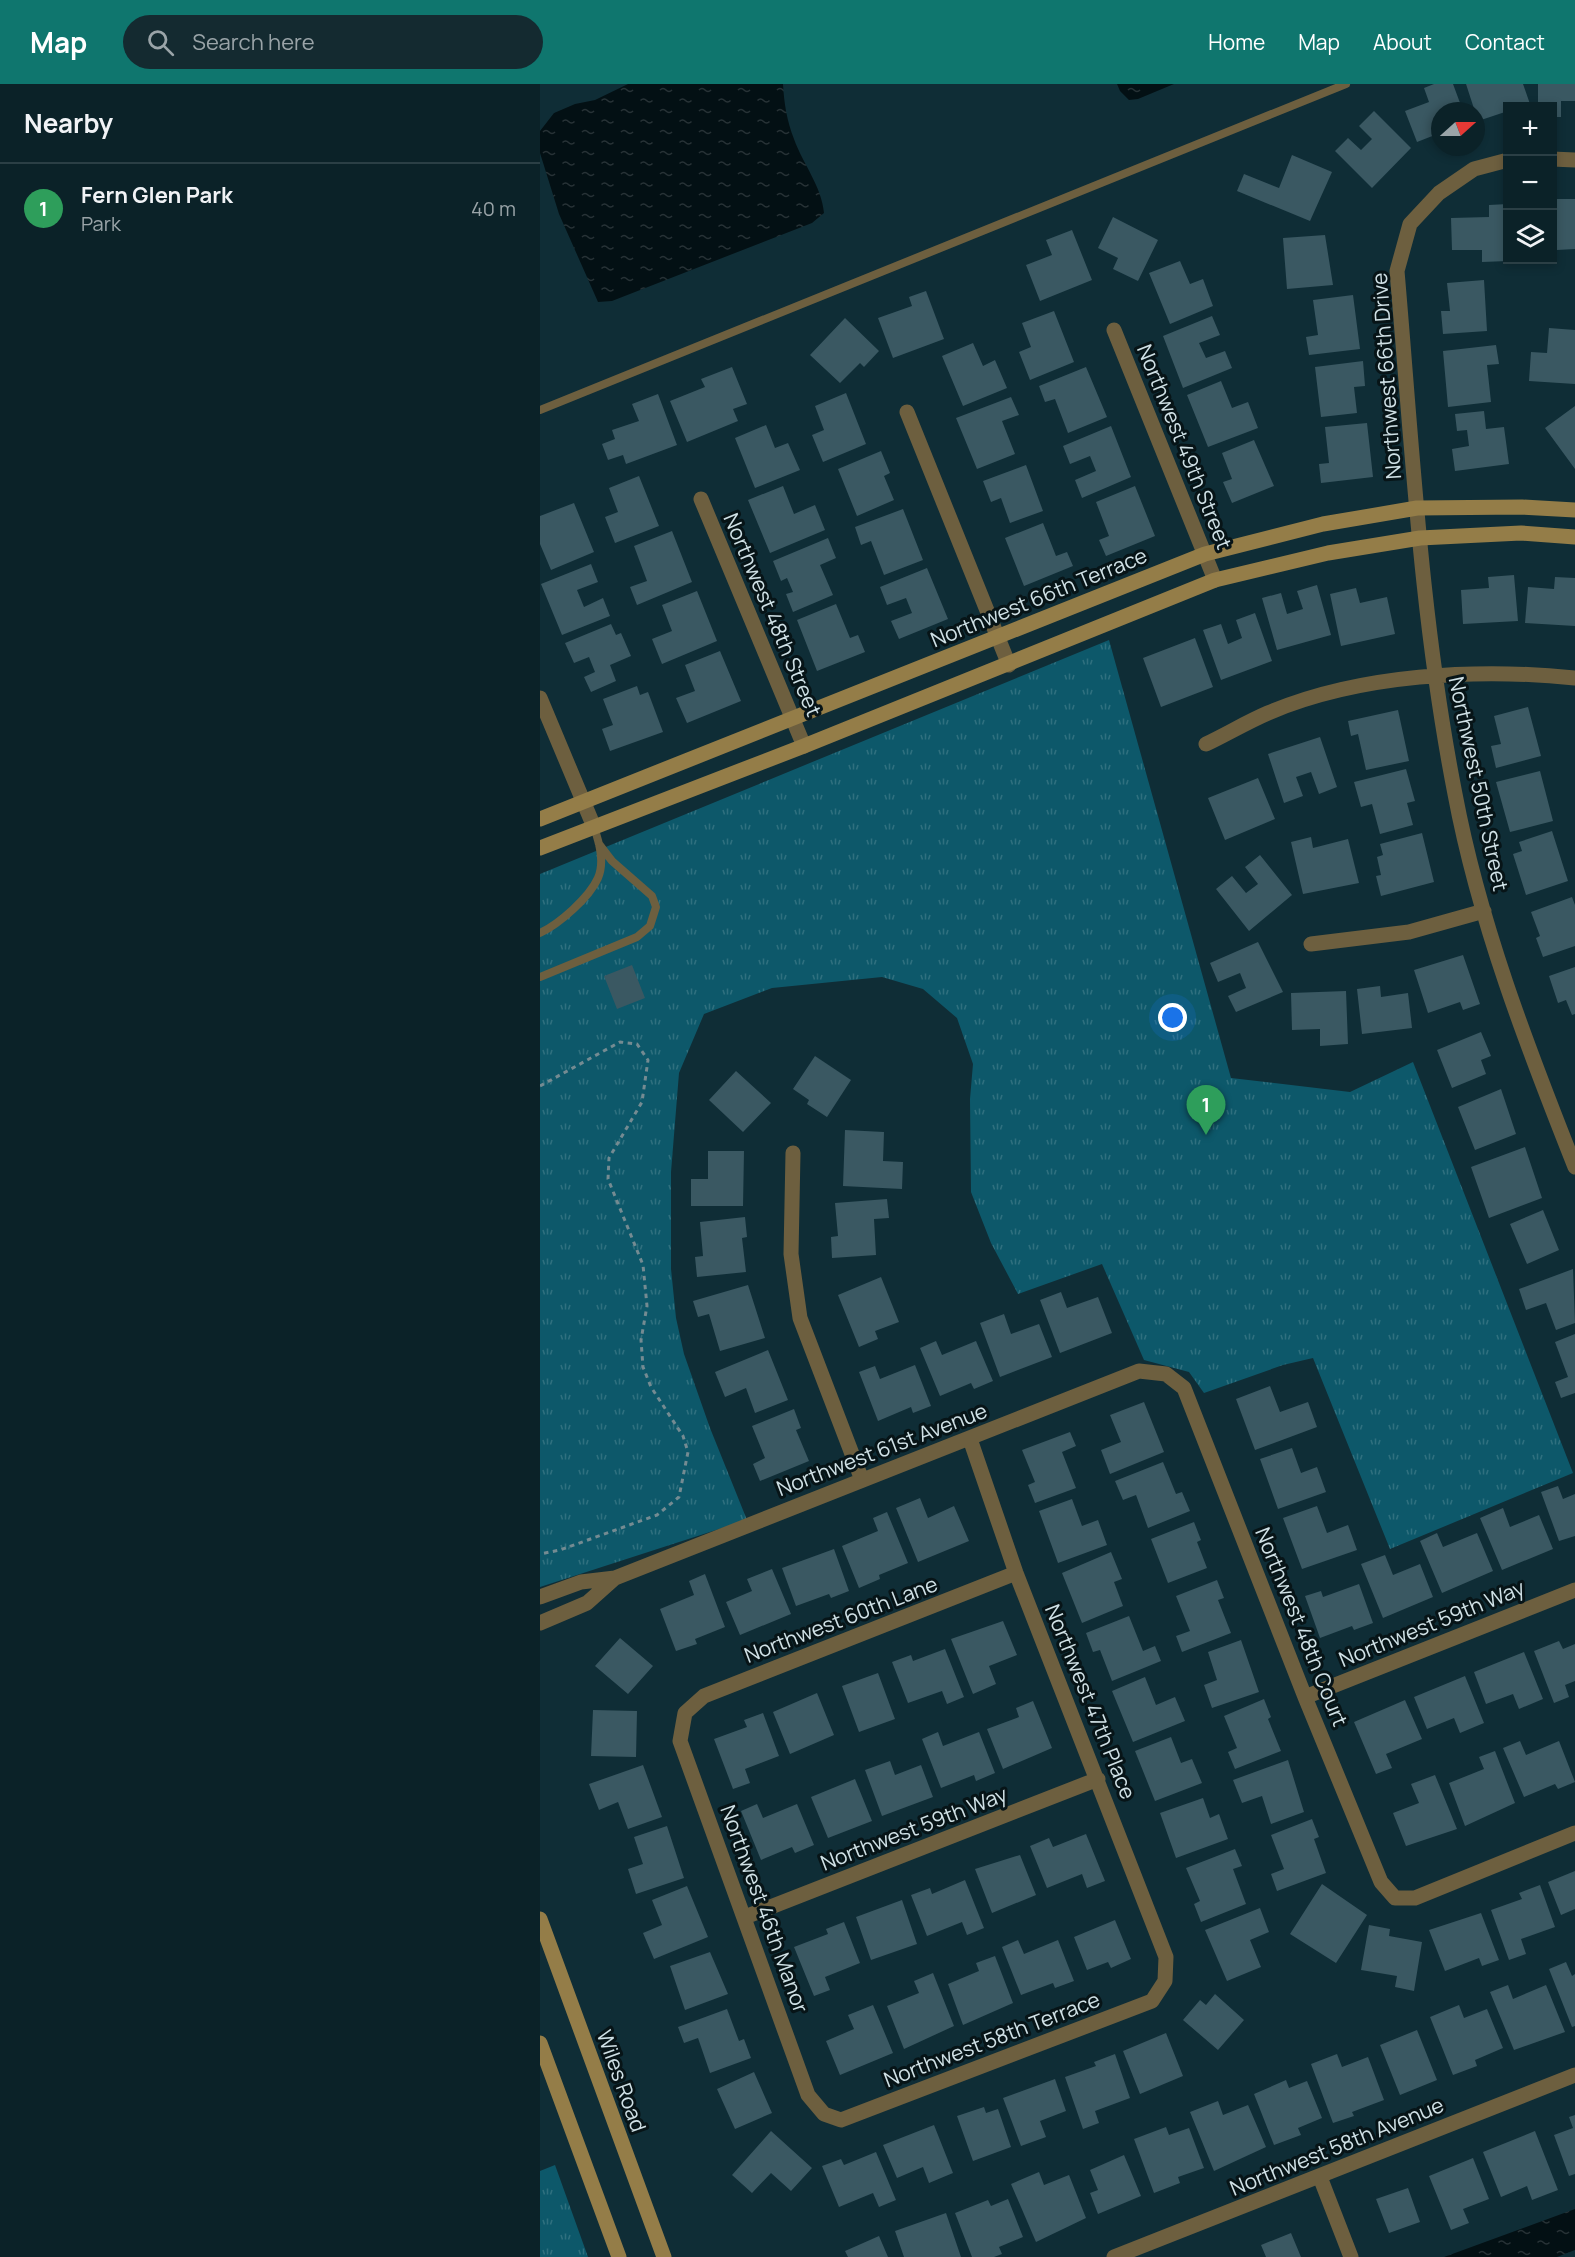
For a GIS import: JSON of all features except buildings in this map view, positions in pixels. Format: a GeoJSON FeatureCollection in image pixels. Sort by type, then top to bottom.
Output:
{"type":"FeatureCollection","features":[{"type":"Feature","properties":{"kind":"street"},"geometry":{"type":"LineString","coordinates":[[1557,159],[1575,160]]}},
{"type":"Feature","properties":{"kind":"street","name":"Northwest 66th Drive"},"geometry":{"type":"LineString","coordinates":[[1420,538],[1397,271],[1410,224],[1439,193],[1473,169],[1503,161]]}},
{"type":"Feature","properties":{"kind":"street","name":"Northwest 49th Street"},"geometry":{"type":"LineString","coordinates":[[1114,330],[1215,580]]}},
{"type":"Feature","properties":{"kind":"street"},"geometry":{"type":"LineString","coordinates":[[907,412],[1009,665]]}},
{"type":"Feature","properties":{"kind":"street","name":"Northwest 48th Street"},"geometry":{"type":"LineString","coordinates":[[701,499],[804,746]]}},
{"type":"Feature","properties":{"kind":"street","name":"Northwest 66th Terrace"},"geometry":{"type":"LineString","coordinates":[[540,819],[1205,554],[1323,524],[1417,508],[1522,507],[1575,510]]}},
{"type":"Feature","properties":{"kind":"street"},"geometry":{"type":"LineString","coordinates":[[540,848],[1009,665],[1215,580],[1328,553],[1420,538],[1521,533],[1575,537]]}},
{"type":"Feature","properties":{"kind":"street","name":"Northwest 50th Street"},"geometry":{"type":"LineString","coordinates":[[1420,538],[1434,675],[1455,796],[1484,911],[1538,1073],[1575,1167]]}},
{"type":"Feature","properties":{"kind":"street"},"geometry":{"type":"LineString","coordinates":[[1206,744],[1269,712],[1338,691],[1434,675],[1526,673],[1575,678]]}},
{"type":"Feature","properties":{"kind":"street"},"geometry":{"type":"LineString","coordinates":[[540,699],[594,827]]}},
{"type":"Feature","properties":{"kind":"street"},"geometry":{"type":"LineString","coordinates":[[1311,944],[1409,932],[1484,911]]}},
{"type":"Feature","properties":{"kind":"street"},"geometry":{"type":"LineString","coordinates":[[793,1153],[791,1254],[800,1318],[862,1480]]}},
{"type":"Feature","properties":{"kind":"street","name":"Northwest 61st Avenue"},"geometry":{"type":"LineString","coordinates":[[540,1597],[581,1582],[615,1578],[1139,1371],[1166,1374]]}},
{"type":"Feature","properties":{"kind":"street","name":"Northwest 48th Court"},"geometry":{"type":"LineString","coordinates":[[1166,1374],[1184,1388],[1305,1697],[1382,1882],[1395,1898],[1415,1898],[1575,1833]]}},
{"type":"Feature","properties":{"kind":"street","name":"Northwest 47th Place"},"geometry":{"type":"LineString","coordinates":[[970,1439],[1016,1573],[1166,1957],[1165,1981]]}},
{"type":"Feature","properties":{"kind":"street","name":"Northwest 60th Lane"},"geometry":{"type":"LineString","coordinates":[[685,1713],[704,1696],[1016,1573]]}},
{"type":"Feature","properties":{"kind":"street","name":"Northwest 61st Avenue"},"geometry":{"type":"LineString","coordinates":[[540,1623],[587,1603],[615,1578]]}},
{"type":"Feature","properties":{"kind":"street","name":"Northwest 59th Way"},"geometry":{"type":"LineString","coordinates":[[1305,1697],[1575,1590]]}},
{"type":"Feature","properties":{"kind":"street","name":"Northwest 46th Manor"},"geometry":{"type":"LineString","coordinates":[[685,1713],[680,1741],[746,1917],[808,2095],[824,2114]]}},
{"type":"Feature","properties":{"kind":"street","name":"Northwest 59th Way"},"geometry":{"type":"LineString","coordinates":[[746,1917],[1098,1779]]}},
{"type":"Feature","properties":{"kind":"street","name":"Wiles Road"},"geometry":{"type":"LineString","coordinates":[[540,1919],[664,2257]]}},
{"type":"Feature","properties":{"kind":"street","name":"Northwest 58th Terrace"},"geometry":{"type":"LineString","coordinates":[[824,2114],[842,2120],[1152,2001],[1165,1981]]}},
{"type":"Feature","properties":{"kind":"street"},"geometry":{"type":"LineString","coordinates":[[540,2043],[618,2257]]}},
{"type":"Feature","properties":{"kind":"street","name":"Northwest 58th Avenue"},"geometry":{"type":"LineString","coordinates":[[1114,2257],[1575,2075]]}},
{"type":"Feature","properties":{"kind":"street"},"geometry":{"type":"LineString","coordinates":[[1320,2177],[1351,2257]]}},
{"type":"Feature","properties":{"kind":"lane"},"geometry":{"type":"LineString","coordinates":[[540,410],[1346,84]]}},
{"type":"Feature","properties":{"kind":"lane"},"geometry":{"type":"LineString","coordinates":[[540,933],[559,923],[598,878],[601,864],[594,827]]}},
{"type":"Feature","properties":{"kind":"lane"},"geometry":{"type":"LineString","coordinates":[[540,977],[637,938],[650,926],[656,907],[652,896],[612,861],[599,844]]}},
{"type":"Feature","properties":{"kind":"path"},"geometry":{"type":"LineString","coordinates":[[540,1086],[620,1042],[637,1044],[648,1060],[642,1102],[609,1158],[608,1179],[643,1265],[646,1306],[641,1340],[643,1367],[651,1387],[682,1436],[688,1452],[679,1497],[657,1515],[560,1550],[540,1554]]}},
{"type":"Feature","properties":{"kind":"green space"},"geometry":{"type":"Polygon","coordinates":[[[1109,640],[1231,1078],[1350,1092],[1413,1062],[1573,1473],[1390,1549],[1313,1358],[1283,1365],[1204,1393],[1189,1372],[1144,1360],[1102,1264],[1018,1294],[991,1243],[971,1192],[970,1099],[973,1064],[957,1018],[923,989],[882,977],[772,988],[704,1014],[679,1073],[671,1172],[671,1269],[676,1318],[684,1354],[710,1428],[747,1520],[540,1587],[540,874],[1109,640]]]}},
{"type":"Feature","properties":{"kind":"green space"},"geometry":{"type":"Polygon","coordinates":[[[555,2165],[588,2257],[540,2257],[540,2171],[555,2165]]]}},
{"type":"Feature","properties":{"kind":"water"},"geometry":{"type":"Polygon","coordinates":[[[628,84],[783,84],[786,112],[792,132],[820,194],[824,213],[812,223],[612,301],[598,302],[559,214],[540,153],[540,131],[554,113],[575,104],[595,100],[628,84]]]}},
{"type":"Feature","properties":{"kind":"water"},"geometry":{"type":"Polygon","coordinates":[[[1117,84],[1174,84],[1138,99],[1129,100],[1117,84]]]}},
{"type":"Feature","properties":{"kind":"water"},"geometry":{"type":"Polygon","coordinates":[[[1575,2209],[1575,2250],[1557,2257],[1444,2257],[1575,2209]]]}},
{"type":"Feature","properties":{"kind":"place","name":"Fern Glen Park"},"geometry":{"type":"Point","coordinates":[1206,1135]}}]}
